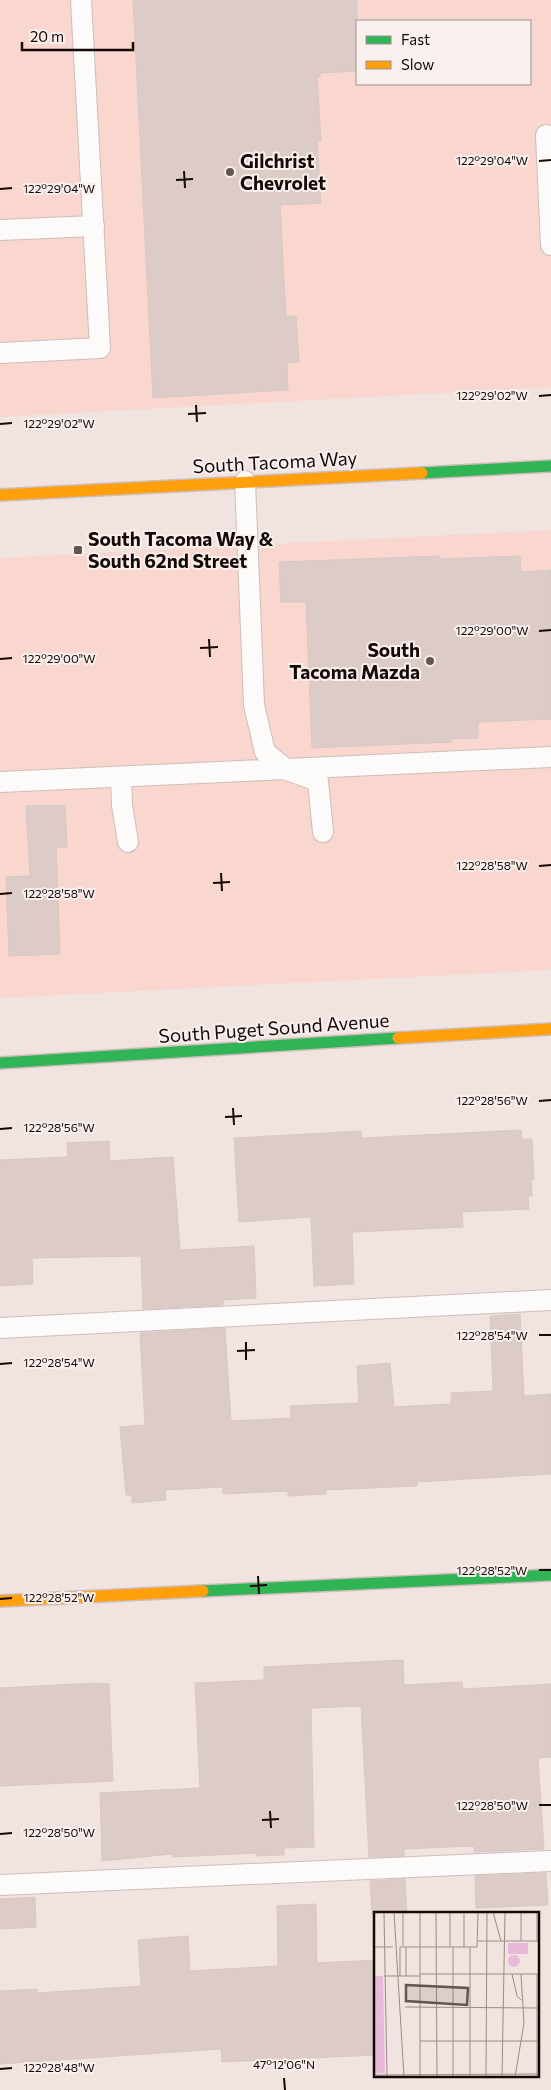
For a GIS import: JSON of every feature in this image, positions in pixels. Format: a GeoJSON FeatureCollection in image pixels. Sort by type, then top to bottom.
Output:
{"type":"FeatureCollection","features":[{"type":"Feature","properties":{"kind":"street","name":"South Tacoma Way"},"geometry":{"type":"LineString","coordinates":[[0,495],[551,466]]}},
{"type":"Feature","properties":{"kind":"street","name":"South Puget Sound Avenue"},"geometry":{"type":"LineString","coordinates":[[0,1063],[551,1029]]}},
{"type":"Feature","properties":{"kind":"street"},"geometry":{"type":"LineString","coordinates":[[0,1601],[551,1575]]}},
{"type":"Feature","properties":{"kind":"lane"},"geometry":{"type":"LineString","coordinates":[[0,353],[100,348],[81,0]]}},
{"type":"Feature","properties":{"kind":"lane"},"geometry":{"type":"LineString","coordinates":[[546,135],[551,245]]}},
{"type":"Feature","properties":{"kind":"lane"},"geometry":{"type":"LineString","coordinates":[[0,230],[94,226]]}},
{"type":"Feature","properties":{"kind":"lane"},"geometry":{"type":"LineString","coordinates":[[245,481],[254,705],[265,752],[287,770],[318,781],[323,832]]}},
{"type":"Feature","properties":{"kind":"lane"},"geometry":{"type":"LineString","coordinates":[[0,782],[287,770],[551,756]]}},
{"type":"Feature","properties":{"kind":"lane"},"geometry":{"type":"LineString","coordinates":[[121,777],[122,805],[128,842]]}},
{"type":"Feature","properties":{"kind":"lane"},"geometry":{"type":"LineString","coordinates":[[0,1328],[551,1300]]}},
{"type":"Feature","properties":{"kind":"lane"},"geometry":{"type":"LineString","coordinates":[[0,1885],[551,1861]]}},
{"type":"Feature","properties":{"kind":"shaded area"},"geometry":{"type":"Polygon","coordinates":[[[0,0],[551,0],[551,387],[0,417],[0,0]]]}},
{"type":"Feature","properties":{"kind":"shaded area"},"geometry":{"type":"Polygon","coordinates":[[[551,530],[551,970],[0,998],[0,558],[551,530]]]}},
{"type":"Feature","properties":{"kind":"building","name":"Gilchrist Chevrolet"},"geometry":{"type":"Polygon","coordinates":[[[133,0],[357,0],[356,71],[320,73],[320,77],[317,77],[321,141],[317,141],[321,203],[280,205],[286,317],[296,316],[299,362],[287,363],[288,390],[153,398],[133,0]]]}},
{"type":"Feature","properties":{"kind":"building","name":"South Tacoma Mazda"},"geometry":{"type":"Polygon","coordinates":[[[440,556],[440,559],[520,556],[521,572],[551,570],[551,719],[478,722],[478,738],[451,739],[451,742],[312,748],[306,602],[281,602],[279,562],[440,556]]]}},
{"type":"Feature","properties":{"kind":"building"},"geometry":{"type":"Polygon","coordinates":[[[65,805],[67,847],[56,847],[60,954],[9,956],[6,877],[30,876],[26,806],[65,805]]]}},
{"type":"Feature","properties":{"kind":"building"},"geometry":{"type":"Polygon","coordinates":[[[521,1130],[522,1139],[532,1139],[534,1180],[531,1180],[532,1196],[528,1196],[529,1209],[462,1212],[463,1227],[352,1232],[354,1284],[314,1286],[311,1217],[239,1222],[234,1138],[361,1131],[361,1138],[521,1130]]]}},
{"type":"Feature","properties":{"kind":"building"},"geometry":{"type":"Polygon","coordinates":[[[109,1141],[110,1161],[173,1157],[180,1250],[254,1246],[256,1298],[223,1300],[223,1305],[143,1309],[141,1256],[32,1258],[33,1284],[0,1286],[0,1160],[68,1157],[67,1143],[109,1141]]]}},
{"type":"Feature","properties":{"kind":"building"},"geometry":{"type":"Polygon","coordinates":[[[520,1314],[524,1396],[551,1394],[551,1474],[417,1482],[417,1486],[326,1490],[326,1494],[288,1496],[288,1491],[223,1494],[223,1487],[165,1490],[166,1500],[132,1503],[132,1495],[126,1495],[120,1427],[145,1425],[140,1333],[225,1328],[231,1421],[291,1418],[290,1406],[359,1403],[357,1366],[390,1363],[394,1407],[451,1404],[451,1393],[493,1391],[490,1316],[520,1314]]]}},
{"type":"Feature","properties":{"kind":"building"},"geometry":{"type":"Polygon","coordinates":[[[403,1660],[404,1685],[462,1682],[463,1689],[551,1684],[551,1757],[538,1758],[544,1849],[474,1852],[474,1846],[404,1849],[404,1856],[369,1857],[361,1706],[311,1708],[314,1847],[284,1848],[284,1855],[256,1856],[256,1853],[172,1857],[172,1854],[102,1861],[100,1793],[200,1788],[195,1683],[264,1680],[264,1667],[403,1660]]]}},
{"type":"Feature","properties":{"kind":"building"},"geometry":{"type":"Polygon","coordinates":[[[94,1683],[109,1684],[113,1781],[0,1786],[0,1688],[94,1683]]]}},
{"type":"Feature","properties":{"kind":"building"},"geometry":{"type":"Polygon","coordinates":[[[546,1873],[548,1905],[476,1908],[475,1876],[546,1873]]]}},
{"type":"Feature","properties":{"kind":"building"},"geometry":{"type":"Polygon","coordinates":[[[405,1879],[407,1912],[374,1912],[372,1914],[370,1881],[405,1879]]]}},
{"type":"Feature","properties":{"kind":"building"},"geometry":{"type":"Polygon","coordinates":[[[35,1897],[36,1927],[0,1929],[0,1899],[35,1897]]]}},
{"type":"Feature","properties":{"kind":"building"},"geometry":{"type":"Polygon","coordinates":[[[316,1904],[317,1963],[374,1960],[374,2055],[222,2062],[221,2049],[0,2064],[0,1991],[37,1989],[37,1993],[141,1986],[138,1940],[188,1936],[190,1971],[278,1966],[277,1906],[316,1904]]]}},
{"type":"Feature","properties":{"kind":"traffic: fast"},"geometry":{"type":"LineString","coordinates":[[422,473],[551,466]]}},
{"type":"Feature","properties":{"kind":"traffic: fast"},"geometry":{"type":"LineString","coordinates":[[0,1063],[398,1038]]}},
{"type":"Feature","properties":{"kind":"traffic: fast"},"geometry":{"type":"LineString","coordinates":[[203,1591],[551,1575]]}},
{"type":"Feature","properties":{"kind":"traffic: slow"},"geometry":{"type":"LineString","coordinates":[[0,495],[422,473]]}},
{"type":"Feature","properties":{"kind":"traffic: slow"},"geometry":{"type":"LineString","coordinates":[[398,1038],[551,1029]]}},
{"type":"Feature","properties":{"kind":"traffic: slow"},"geometry":{"type":"LineString","coordinates":[[0,1601],[203,1591]]}},
{"type":"Feature","properties":{"kind":"place","name":"Gilchrist Chevrolet"},"geometry":{"type":"Point","coordinates":[230,172]}},
{"type":"Feature","properties":{"kind":"place","name":"South Tacoma Way & South 62nd Street"},"geometry":{"type":"Point","coordinates":[78,550]}},
{"type":"Feature","properties":{"kind":"place","name":"South Tacoma Mazda"},"geometry":{"type":"Point","coordinates":[430,661]}}]}
